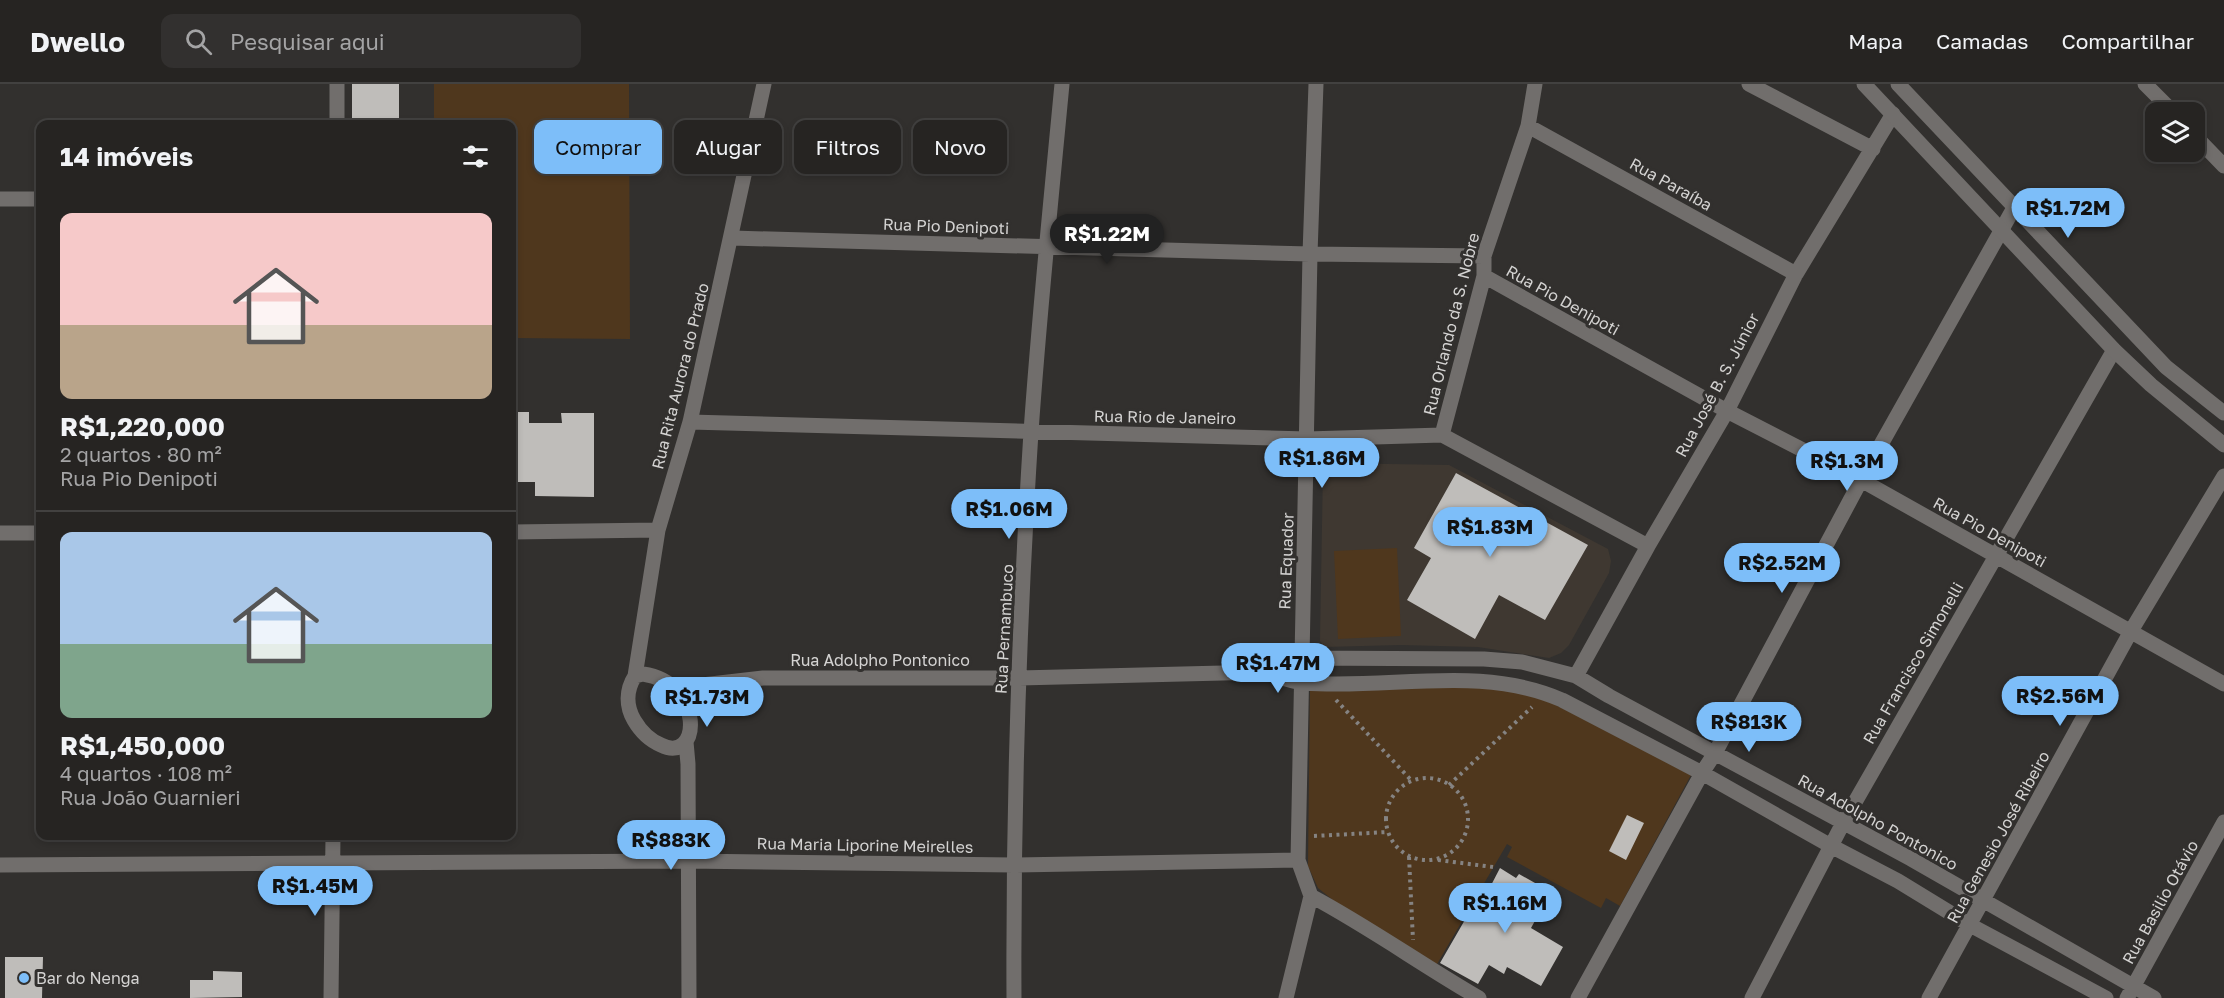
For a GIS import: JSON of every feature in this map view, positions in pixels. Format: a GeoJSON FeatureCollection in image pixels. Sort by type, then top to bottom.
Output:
{"type":"FeatureCollection","features":[{"type":"Feature","properties":{"kind":"street"},"geometry":{"type":"LineString","coordinates":[[337,84],[337,120]]}},
{"type":"Feature","properties":{"kind":"street","name":"Rua Rita Aurora do Prado"},"geometry":{"type":"LineString","coordinates":[[635,676],[658,530],[690,422],[764,84]]}},
{"type":"Feature","properties":{"kind":"street","name":"Rua Pernambuco"},"geometry":{"type":"LineString","coordinates":[[1014,998],[1014,865],[1019,678],[1031,432],[1062,84]]}},
{"type":"Feature","properties":{"kind":"street","name":"Rua Equador"},"geometry":{"type":"LineString","coordinates":[[1311,896],[1298,860],[1310,254],[1316,84]]}},
{"type":"Feature","properties":{"kind":"street","name":"Rua Orlando da S. Nobre"},"geometry":{"type":"LineString","coordinates":[[1442,435],[1484,276],[1484,256],[1528,126],[1535,84]]}},
{"type":"Feature","properties":{"kind":"street"},"geometry":{"type":"LineString","coordinates":[[1749,84],[1873,149]]}},
{"type":"Feature","properties":{"kind":"street"},"geometry":{"type":"LineString","coordinates":[[1864,84],[2114,350],[2159,393],[2224,445]]}},
{"type":"Feature","properties":{"kind":"street"},"geometry":{"type":"LineString","coordinates":[[1898,84],[2166,367],[2224,413]]}},
{"type":"Feature","properties":{"kind":"street"},"geometry":{"type":"LineString","coordinates":[[2145,84],[2163,102]]}},
{"type":"Feature","properties":{"kind":"street","name":"Rua José B. S. Júnior"},"geometry":{"type":"LineString","coordinates":[[1576,676],[1648,546],[1727,411],[1796,274],[1893,114]]}},
{"type":"Feature","properties":{"kind":"street","name":"Rua Paraíba"},"geometry":{"type":"LineString","coordinates":[[1528,126],[1796,274]]}},
{"type":"Feature","properties":{"kind":"street"},"geometry":{"type":"LineString","coordinates":[[2205,146],[2224,166]]}},
{"type":"Feature","properties":{"kind":"street"},"geometry":{"type":"LineString","coordinates":[[0,199],[36,199]]}},
{"type":"Feature","properties":{"kind":"street"},"geometry":{"type":"LineString","coordinates":[[1578,998],[1715,753],[1861,480],[2015,206]]}},
{"type":"Feature","properties":{"kind":"street","name":"Rua Pio Denipoti"},"geometry":{"type":"LineString","coordinates":[[732,238],[1310,254],[1484,256]]}},
{"type":"Feature","properties":{"kind":"street","name":"Rua Pio Denipoti"},"geometry":{"type":"LineString","coordinates":[[1484,276],[1727,411],[1861,480],[2224,684]]}},
{"type":"Feature","properties":{"kind":"street","name":"Rua Francisco Simonelli"},"geometry":{"type":"LineString","coordinates":[[1752,998],[1843,823],[2114,350]]}},
{"type":"Feature","properties":{"kind":"street","name":"Rua Rio de Janeiro"},"geometry":{"type":"LineString","coordinates":[[690,422],[1307,439],[1442,435]]}},
{"type":"Feature","properties":{"kind":"street"},"geometry":{"type":"LineString","coordinates":[[1442,435],[1648,546]]}},
{"type":"Feature","properties":{"kind":"street","name":"Rua Genesio José Ribeiro"},"geometry":{"type":"LineString","coordinates":[[1929,998],[2131,631],[2224,476]]}},
{"type":"Feature","properties":{"kind":"street"},"geometry":{"type":"LineString","coordinates":[[516,532],[658,530]]}},
{"type":"Feature","properties":{"kind":"street"},"geometry":{"type":"LineString","coordinates":[[0,533],[36,533]]}},
{"type":"Feature","properties":{"kind":"street","name":"Rua Adolpho Pontonico"},"geometry":{"type":"LineString","coordinates":[[1264,672],[1301,658],[1484,659],[1522,662],[1576,676],[1911,859],[1984,901],[2130,992],[2154,998]]}},
{"type":"Feature","properties":{"kind":"street","name":"Rua Adolpho Pontonico"},"geometry":{"type":"LineString","coordinates":[[676,688],[763,678],[1019,678],[1264,672],[1302,683],[1481,680],[1512,684],[1539,690],[1562,700],[1702,773],[2106,998]]}},
{"type":"Feature","properties":{"kind":"street"},"geometry":{"type":"LineString","coordinates":[[686,742],[678,748],[668,749],[651,741],[640,730],[630,713],[628,695],[630,684],[635,676],[643,674],[653,676],[663,679],[676,688],[687,707],[691,723],[686,742],[689,998]]}},
{"type":"Feature","properties":{"kind":"street","name":"Rua Basilio Otávio"},"geometry":{"type":"LineString","coordinates":[[2130,992],[2224,822]]}},
{"type":"Feature","properties":{"kind":"street"},"geometry":{"type":"LineString","coordinates":[[331,998],[333,840]]}},
{"type":"Feature","properties":{"kind":"street"},"geometry":{"type":"LineString","coordinates":[[1898,881],[1911,859]]}},
{"type":"Feature","properties":{"kind":"street","name":"Rua Maria Liporine Meirelles"},"geometry":{"type":"LineString","coordinates":[[0,864],[687,861],[1014,865],[1298,860]]}},
{"type":"Feature","properties":{"kind":"street"},"geometry":{"type":"LineString","coordinates":[[1286,998],[1311,896],[1479,998]]}},
{"type":"Feature","properties":{"kind":"path"},"geometry":{"type":"LineString","coordinates":[[1332,696],[1411,780]]}},
{"type":"Feature","properties":{"kind":"path"},"geometry":{"type":"LineString","coordinates":[[1449,785],[1540,699]]}},
{"type":"Feature","properties":{"kind":"path"},"geometry":{"type":"LineString","coordinates":[[1437,860],[1450,854],[1460,844],[1466,832],[1468,819],[1466,806],[1459,794],[1449,785],[1437,779],[1411,780],[1391,798],[1386,810],[1385,824],[1398,849],[1409,857],[1423,861],[1437,860],[1493,867]]}},
{"type":"Feature","properties":{"kind":"path"},"geometry":{"type":"LineString","coordinates":[[1308,837],[1388,832]]}},
{"type":"Feature","properties":{"kind":"path"},"geometry":{"type":"LineString","coordinates":[[1409,857],[1413,947]]}},
{"type":"Feature","properties":{"kind":"shaded area"},"geometry":{"type":"Polygon","coordinates":[[[434,84],[629,84],[629,120],[534,120],[534,174],[629,174],[630,339],[516,338],[516,120],[434,120],[434,84]]]}},
{"type":"Feature","properties":{"kind":"shaded area"},"geometry":{"type":"Polygon","coordinates":[[[1329,463],[1449,465],[1608,549],[1611,561],[1609,573],[1569,645],[1561,653],[1549,658],[1478,647],[1401,645],[1324,647],[1320,641],[1323,467],[1329,463]]]}},
{"type":"Feature","properties":{"kind":"shaded area"},"geometry":{"type":"Polygon","coordinates":[[[1397,548],[1401,636],[1338,639],[1334,551],[1397,548]]]}},
{"type":"Feature","properties":{"kind":"shaded area"},"geometry":{"type":"Polygon","coordinates":[[[1310,685],[1487,688],[1518,691],[1552,703],[1691,775],[1620,906],[1606,898],[1601,908],[1507,857],[1512,847],[1507,844],[1433,971],[1349,913],[1318,888],[1308,866],[1310,685]]]}},
{"type":"Feature","properties":{"kind":"building"},"geometry":{"type":"Polygon","coordinates":[[[352,84],[399,84],[399,120],[352,120],[352,84]]]}},
{"type":"Feature","properties":{"kind":"building"},"geometry":{"type":"Polygon","coordinates":[[[516,412],[529,412],[529,423],[562,423],[561,413],[594,413],[594,497],[535,496],[535,482],[516,482],[516,412]]]}},
{"type":"Feature","properties":{"kind":"building"},"geometry":{"type":"Polygon","coordinates":[[[1456,473],[1588,545],[1545,620],[1499,595],[1475,639],[1407,600],[1431,558],[1414,548],[1456,473]]]}},
{"type":"Feature","properties":{"kind":"building"},"geometry":{"type":"Polygon","coordinates":[[[1627,815],[1644,823],[1626,860],[1609,851],[1627,815]]]}},
{"type":"Feature","properties":{"kind":"building"},"geometry":{"type":"Polygon","coordinates":[[[1500,868],[1516,878],[1519,874],[1551,892],[1531,928],[1563,947],[1541,986],[1507,967],[1504,974],[1489,965],[1478,984],[1440,963],[1466,918],[1472,922],[1500,868]]]}},
{"type":"Feature","properties":{"kind":"building","name":"Bar do Nenga"},"geometry":{"type":"Polygon","coordinates":[[[5,957],[43,957],[42,998],[5,998],[5,957]]]}},
{"type":"Feature","properties":{"kind":"building"},"geometry":{"type":"Polygon","coordinates":[[[213,971],[242,972],[242,997],[190,998],[190,980],[213,980],[213,971]]]}},
{"type":"Feature","properties":{"kind":"place","name":"Bar do Nenga"},"geometry":{"type":"Point","coordinates":[24,978]}}]}
